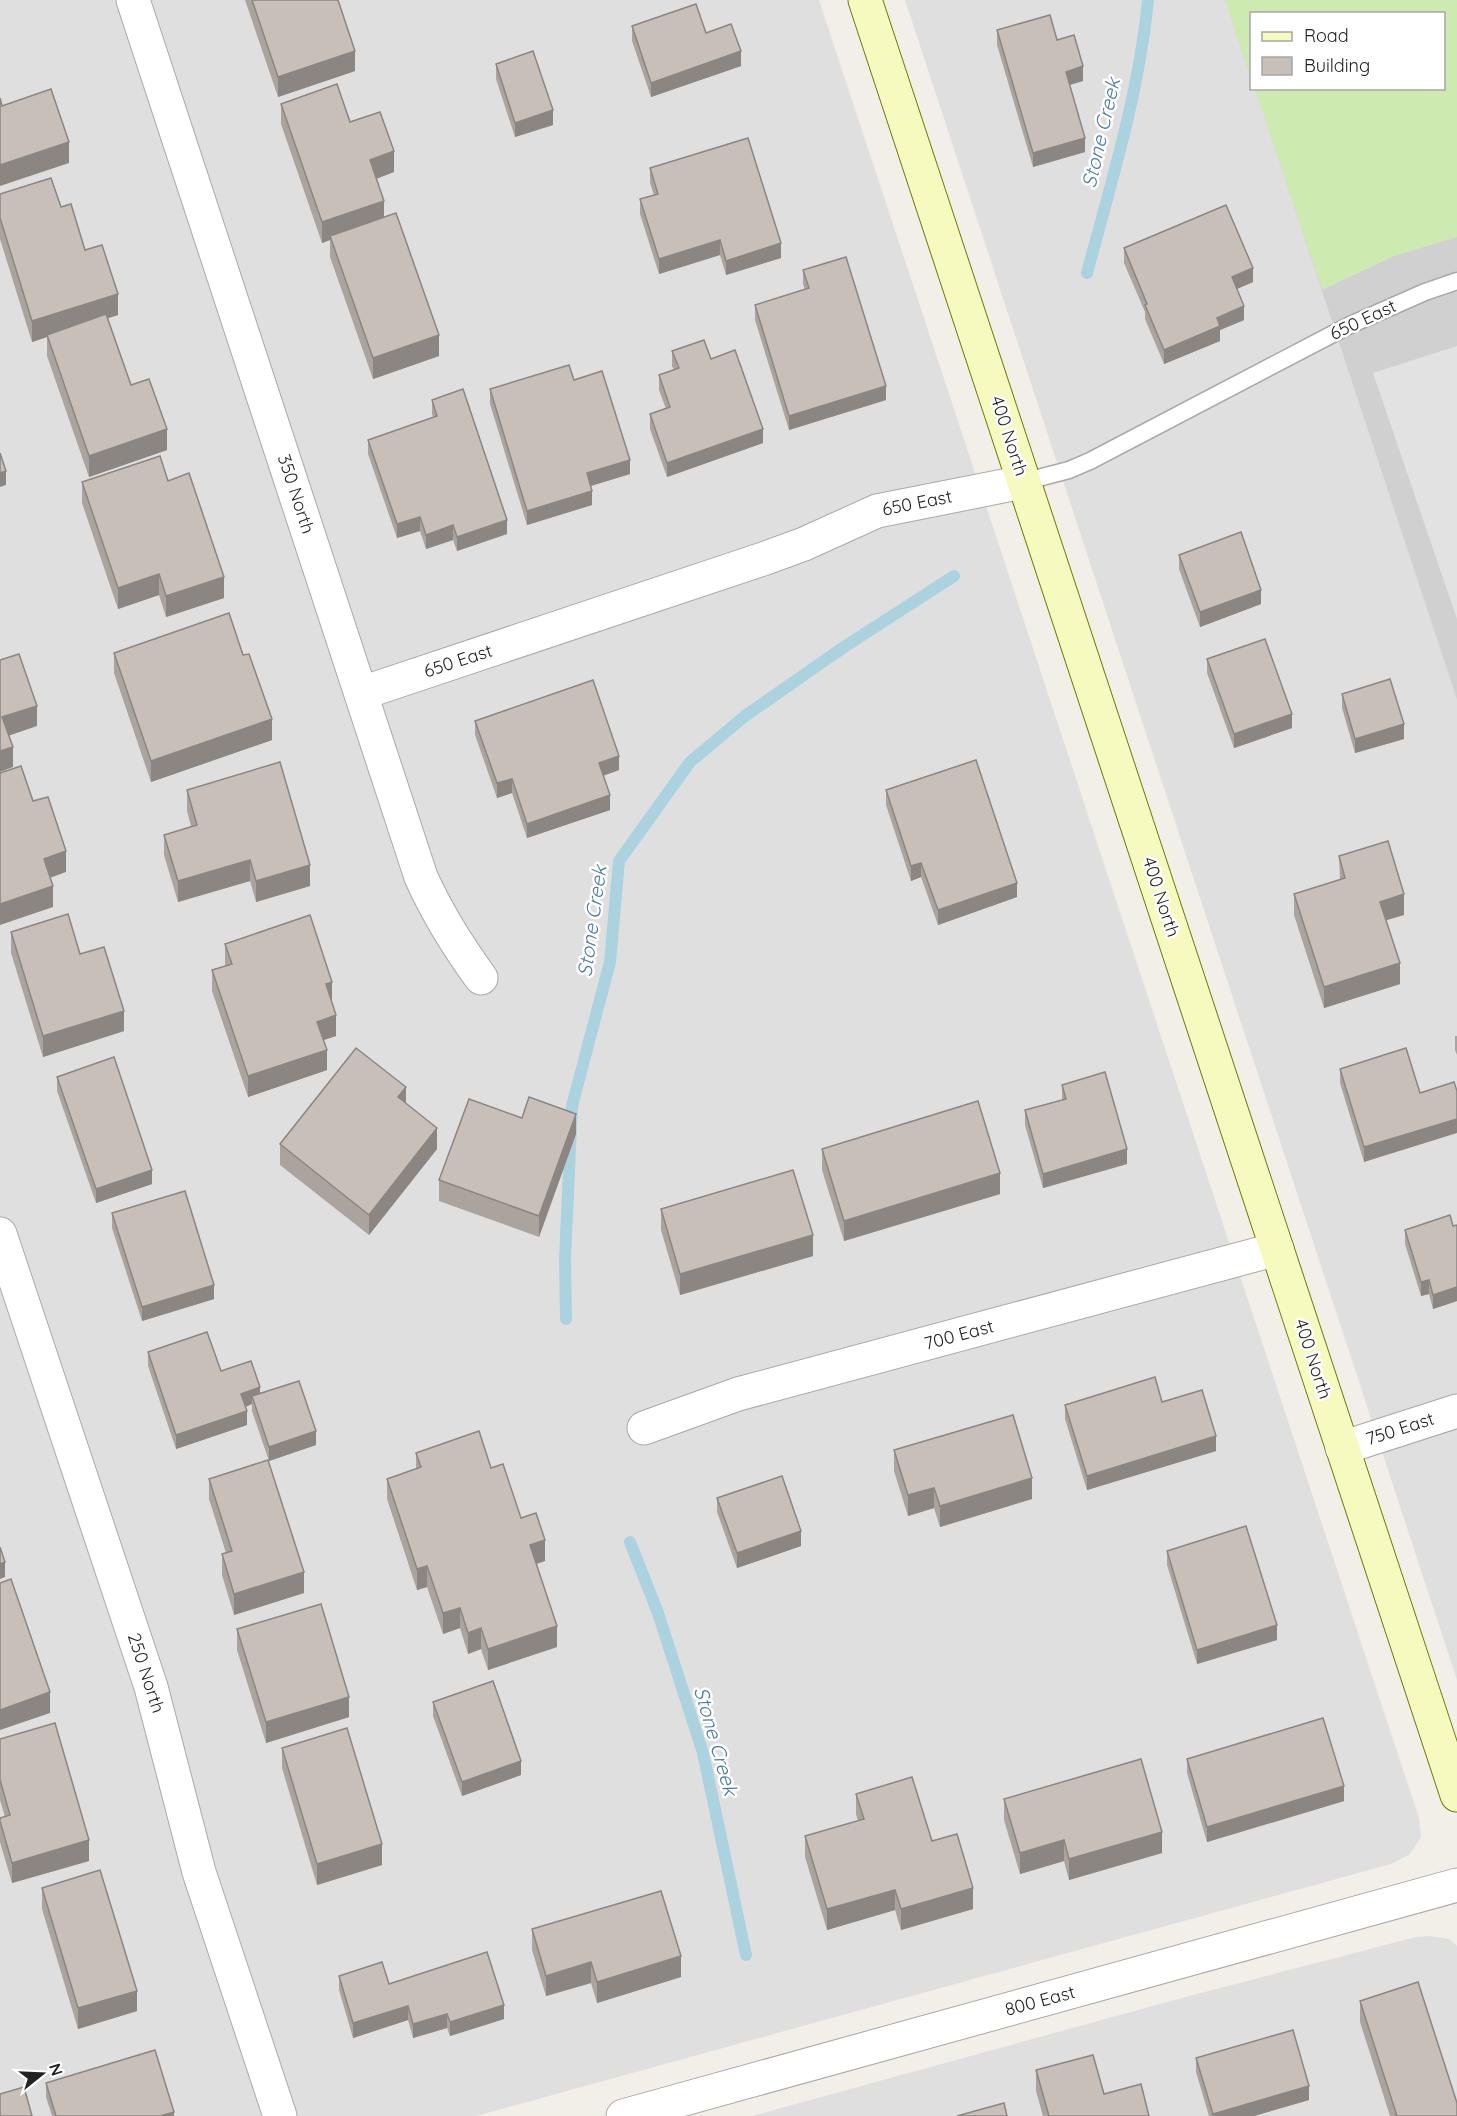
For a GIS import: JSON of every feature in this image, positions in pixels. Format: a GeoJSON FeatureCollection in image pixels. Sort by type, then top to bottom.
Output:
{"type":"FeatureCollection","features":[{"type":"Feature","properties":{"kind":"main road","name":"400 North"},"geometry":{"type":"LineString","coordinates":[[865,0],[1457,1795]]}},
{"type":"Feature","properties":{"kind":"street","name":"350 North"},"geometry":{"type":"LineString","coordinates":[[134,0],[421,877],[436,912],[482,978]]}},
{"type":"Feature","properties":{"kind":"street","name":"650 East"},"geometry":{"type":"LineString","coordinates":[[362,693],[762,559],[804,544],[877,511],[1023,482]]}},
{"type":"Feature","properties":{"kind":"street","name":"250 North"},"geometry":{"type":"LineString","coordinates":[[0,1234],[152,1687],[199,1872],[280,2116]]}},
{"type":"Feature","properties":{"kind":"street","name":"700 East"},"geometry":{"type":"LineString","coordinates":[[644,1428],[738,1394],[1277,1249]]}},
{"type":"Feature","properties":{"kind":"street","name":"750 East"},"geometry":{"type":"LineString","coordinates":[[1342,1448],[1457,1411]]}},
{"type":"Feature","properties":{"kind":"street","name":"800 East"},"geometry":{"type":"LineString","coordinates":[[623,2116],[1457,1886]]}},
{"type":"Feature","properties":{"kind":"lane","name":"650 East"},"geometry":{"type":"LineString","coordinates":[[1023,482],[1069,470],[1090,461],[1350,325],[1425,292],[1457,281]]}},
{"type":"Feature","properties":{"kind":"shaded area"},"geometry":{"type":"Polygon","coordinates":[[[0,0],[819,0],[1419,1818],[1421,1837],[1410,1854],[1391,1864],[476,2116],[0,2116],[0,0]]]}},
{"type":"Feature","properties":{"kind":"shaded area"},"geometry":{"type":"Polygon","coordinates":[[[905,0],[1225,0],[1250,75],[1250,90],[1255,90],[1457,700],[1457,1680],[905,0]]]}},
{"type":"Feature","properties":{"kind":"shaded area"},"geometry":{"type":"Polygon","coordinates":[[[1225,0],[1457,0],[1457,700],[1255,90],[1445,90],[1445,12],[1250,12],[1250,76],[1225,0]]]}},
{"type":"Feature","properties":{"kind":"shaded area"},"geometry":{"type":"Polygon","coordinates":[[[1457,346],[1457,619],[1373,373],[1457,346]]]}},
{"type":"Feature","properties":{"kind":"shaded area"},"geometry":{"type":"Polygon","coordinates":[[[1430,1936],[1449,1939],[1457,1946],[1457,2116],[752,2116],[1178,1999],[1416,1937],[1430,1936]]]}},
{"type":"Feature","properties":{"kind":"green space"},"geometry":{"type":"Polygon","coordinates":[[[1225,0],[1457,0],[1457,237],[1394,256],[1322,290],[1255,90],[1445,90],[1445,12],[1250,12],[1250,76],[1225,0]]]}},
{"type":"Feature","properties":{"kind":"building"},"geometry":{"type":"Polygon","coordinates":[[[252,0],[338,0],[355,51],[278,77],[252,0]]]}},
{"type":"Feature","properties":{"kind":"building"},"geometry":{"type":"Polygon","coordinates":[[[696,4],[706,33],[731,24],[741,51],[651,83],[632,26],[696,4]]]}},
{"type":"Feature","properties":{"kind":"building"},"geometry":{"type":"Polygon","coordinates":[[[1050,15],[1057,40],[1074,35],[1083,66],[1066,72],[1085,138],[1033,153],[997,30],[1050,15]]]}},
{"type":"Feature","properties":{"kind":"building"},"geometry":{"type":"Polygon","coordinates":[[[533,51],[553,110],[515,123],[496,64],[533,51]]]}},
{"type":"Feature","properties":{"kind":"building"},"geometry":{"type":"Polygon","coordinates":[[[337,84],[350,122],[380,112],[394,151],[370,160],[384,201],[322,222],[281,104],[337,84]]]}},
{"type":"Feature","properties":{"kind":"building"},"geometry":{"type":"Polygon","coordinates":[[[51,89],[69,142],[0,165],[0,98],[2,106],[51,89]]]}},
{"type":"Feature","properties":{"kind":"building"},"geometry":{"type":"Polygon","coordinates":[[[748,138],[781,243],[726,261],[720,240],[659,259],[640,199],[658,194],[650,168],[748,138]]]}},
{"type":"Feature","properties":{"kind":"building"},"geometry":{"type":"Polygon","coordinates":[[[51,178],[61,207],[71,204],[85,250],[102,245],[118,294],[32,321],[0,218],[0,194],[51,178]]]}},
{"type":"Feature","properties":{"kind":"building"},"geometry":{"type":"Polygon","coordinates":[[[1226,205],[1253,268],[1232,277],[1244,306],[1217,318],[1220,326],[1164,350],[1124,248],[1226,205]]]}},
{"type":"Feature","properties":{"kind":"building"},"geometry":{"type":"Polygon","coordinates":[[[396,213],[439,335],[373,358],[330,236],[396,213]]]}},
{"type":"Feature","properties":{"kind":"building"},"geometry":{"type":"Polygon","coordinates":[[[846,257],[886,386],[789,416],[755,305],[809,288],[803,270],[846,257]]]}},
{"type":"Feature","properties":{"kind":"building"},"geometry":{"type":"Polygon","coordinates":[[[106,314],[131,385],[149,379],[167,429],[89,456],[47,335],[106,314]]]}},
{"type":"Feature","properties":{"kind":"building"},"geometry":{"type":"Polygon","coordinates":[[[704,340],[711,359],[735,350],[763,429],[667,463],[650,414],[670,407],[659,375],[679,368],[672,351],[704,340]]]}},
{"type":"Feature","properties":{"kind":"building"},"geometry":{"type":"Polygon","coordinates":[[[569,365],[574,380],[602,371],[630,460],[587,473],[592,491],[527,511],[490,389],[569,365]]]}},
{"type":"Feature","properties":{"kind":"building"},"geometry":{"type":"Polygon","coordinates":[[[463,389],[507,520],[457,537],[453,525],[426,535],[420,517],[397,524],[368,440],[437,416],[432,400],[463,389]]]}},
{"type":"Feature","properties":{"kind":"building"},"geometry":{"type":"Polygon","coordinates":[[[0,453],[6,471],[0,473],[0,453]]]}},
{"type":"Feature","properties":{"kind":"building"},"geometry":{"type":"Polygon","coordinates":[[[160,456],[168,481],[189,473],[224,577],[166,596],[159,574],[118,588],[82,482],[160,456]]]}},
{"type":"Feature","properties":{"kind":"building"},"geometry":{"type":"Polygon","coordinates":[[[1241,532],[1261,590],[1200,612],[1179,555],[1241,532]]]}},
{"type":"Feature","properties":{"kind":"building"},"geometry":{"type":"Polygon","coordinates":[[[229,613],[243,655],[249,654],[272,719],[151,761],[114,653],[229,613]]]}},
{"type":"Feature","properties":{"kind":"building"},"geometry":{"type":"Polygon","coordinates":[[[1265,639],[1292,714],[1234,734],[1207,659],[1265,639]]]}},
{"type":"Feature","properties":{"kind":"building"},"geometry":{"type":"Polygon","coordinates":[[[19,654],[37,706],[2,717],[13,747],[0,751],[0,660],[19,654]]]}},
{"type":"Feature","properties":{"kind":"building"},"geometry":{"type":"Polygon","coordinates":[[[1390,679],[1404,724],[1355,739],[1342,694],[1390,679]]]}},
{"type":"Feature","properties":{"kind":"building"},"geometry":{"type":"Polygon","coordinates":[[[593,680],[619,756],[599,763],[610,795],[527,824],[512,779],[497,783],[475,721],[593,680]]]}},
{"type":"Feature","properties":{"kind":"building"},"geometry":{"type":"Polygon","coordinates":[[[976,760],[1017,883],[938,910],[921,863],[911,866],[886,790],[976,760]]]}},
{"type":"Feature","properties":{"kind":"building"},"geometry":{"type":"Polygon","coordinates":[[[280,762],[310,865],[256,881],[250,860],[178,881],[164,835],[197,825],[187,790],[280,762]]]}},
{"type":"Feature","properties":{"kind":"building"},"geometry":{"type":"Polygon","coordinates":[[[21,766],[33,801],[48,797],[66,851],[44,859],[53,886],[0,904],[0,773],[21,766]]]}},
{"type":"Feature","properties":{"kind":"building"},"geometry":{"type":"Polygon","coordinates":[[[1388,841],[1404,894],[1380,902],[1400,963],[1324,987],[1294,894],[1345,878],[1339,856],[1388,841]]]}},
{"type":"Feature","properties":{"kind":"building"},"geometry":{"type":"Polygon","coordinates":[[[68,914],[80,954],[104,947],[124,1011],[43,1036],[11,932],[68,914]]]}},
{"type":"Feature","properties":{"kind":"building"},"geometry":{"type":"Polygon","coordinates":[[[310,915],[332,982],[326,984],[336,1015],[317,1022],[327,1050],[248,1076],[212,970],[232,964],[225,944],[310,915]]]}},
{"type":"Feature","properties":{"kind":"building"},"geometry":{"type":"Polygon","coordinates":[[[356,1048],[406,1087],[398,1097],[437,1128],[369,1215],[280,1144],[356,1048]]]}},
{"type":"Feature","properties":{"kind":"building"},"geometry":{"type":"Polygon","coordinates":[[[1406,1048],[1420,1093],[1454,1082],[1457,1091],[1457,1119],[1364,1147],[1340,1069],[1406,1048]]]}},
{"type":"Feature","properties":{"kind":"building"},"geometry":{"type":"Polygon","coordinates":[[[114,1057],[152,1170],[96,1189],[57,1077],[114,1057]]]}},
{"type":"Feature","properties":{"kind":"building"},"geometry":{"type":"Polygon","coordinates":[[[1105,1072],[1127,1149],[1043,1174],[1025,1110],[1066,1099],[1062,1085],[1105,1072]]]}},
{"type":"Feature","properties":{"kind":"building"},"geometry":{"type":"Polygon","coordinates":[[[529,1097],[576,1114],[539,1216],[439,1180],[469,1099],[522,1118],[529,1097]]]}},
{"type":"Feature","properties":{"kind":"building"},"geometry":{"type":"Polygon","coordinates":[[[978,1101],[1000,1173],[844,1221],[822,1149],[978,1101]]]}},
{"type":"Feature","properties":{"kind":"building"},"geometry":{"type":"Polygon","coordinates":[[[793,1170],[813,1235],[680,1274],[661,1209],[793,1170]]]}},
{"type":"Feature","properties":{"kind":"building"},"geometry":{"type":"Polygon","coordinates":[[[185,1191],[214,1285],[142,1307],[112,1213],[185,1191]]]}},
{"type":"Feature","properties":{"kind":"building"},"geometry":{"type":"Polygon","coordinates":[[[1450,1215],[1453,1226],[1457,1225],[1457,1287],[1433,1295],[1429,1280],[1421,1282],[1405,1230],[1450,1215]]]}},
{"type":"Feature","properties":{"kind":"building"},"geometry":{"type":"Polygon","coordinates":[[[207,1332],[221,1371],[251,1361],[260,1387],[241,1394],[247,1411],[176,1435],[148,1352],[207,1332]]]}},
{"type":"Feature","properties":{"kind":"building"},"geometry":{"type":"Polygon","coordinates":[[[1155,1377],[1162,1402],[1202,1390],[1216,1436],[1087,1476],[1065,1405],[1155,1377]]]}},
{"type":"Feature","properties":{"kind":"building"},"geometry":{"type":"Polygon","coordinates":[[[299,1381],[316,1431],[269,1447],[252,1396],[299,1381]]]}},
{"type":"Feature","properties":{"kind":"building"},"geometry":{"type":"Polygon","coordinates":[[[1013,1415],[1032,1478],[940,1506],[934,1488],[908,1495],[894,1450],[1013,1415]]]}},
{"type":"Feature","properties":{"kind":"building"},"geometry":{"type":"Polygon","coordinates":[[[479,1431],[491,1468],[503,1464],[521,1518],[536,1513],[545,1540],[530,1545],[557,1626],[488,1649],[481,1628],[468,1633],[460,1608],[443,1613],[427,1566],[417,1569],[387,1479],[421,1467],[416,1453],[479,1431]]]}},
{"type":"Feature","properties":{"kind":"building"},"geometry":{"type":"Polygon","coordinates":[[[268,1460],[304,1572],[234,1594],[222,1554],[232,1551],[209,1479],[268,1460]]]}},
{"type":"Feature","properties":{"kind":"building"},"geometry":{"type":"Polygon","coordinates":[[[782,1476],[801,1531],[737,1553],[717,1498],[782,1476]]]}},
{"type":"Feature","properties":{"kind":"building"},"geometry":{"type":"Polygon","coordinates":[[[1246,1526],[1277,1625],[1197,1650],[1167,1551],[1246,1526]]]}},
{"type":"Feature","properties":{"kind":"building"},"geometry":{"type":"Polygon","coordinates":[[[0,1547],[5,1562],[0,1564],[0,1547]]]}},
{"type":"Feature","properties":{"kind":"building"},"geometry":{"type":"Polygon","coordinates":[[[11,1579],[50,1692],[0,1710],[0,1583],[11,1579]]]}},
{"type":"Feature","properties":{"kind":"building"},"geometry":{"type":"Polygon","coordinates":[[[321,1604],[349,1697],[266,1722],[237,1629],[321,1604]]]}},
{"type":"Feature","properties":{"kind":"building"},"geometry":{"type":"Polygon","coordinates":[[[493,1681],[521,1761],[462,1782],[433,1702],[493,1681]]]}},
{"type":"Feature","properties":{"kind":"building"},"geometry":{"type":"Polygon","coordinates":[[[1323,1718],[1344,1786],[1207,1827],[1187,1759],[1323,1718]]]}},
{"type":"Feature","properties":{"kind":"building"},"geometry":{"type":"Polygon","coordinates":[[[55,1723],[89,1840],[12,1863],[0,1821],[0,1818],[10,1815],[0,1780],[0,1739],[55,1723]]]}},
{"type":"Feature","properties":{"kind":"building"},"geometry":{"type":"Polygon","coordinates":[[[347,1728],[382,1844],[317,1864],[282,1748],[347,1728]]]}},
{"type":"Feature","properties":{"kind":"building"},"geometry":{"type":"Polygon","coordinates":[[[1141,1759],[1162,1832],[1069,1859],[1064,1840],[1020,1853],[1004,1799],[1141,1759]]]}},
{"type":"Feature","properties":{"kind":"building"},"geometry":{"type":"Polygon","coordinates":[[[912,1777],[932,1841],[957,1834],[973,1888],[901,1909],[895,1890],[827,1909],[805,1836],[864,1819],[856,1794],[912,1777]]]}},
{"type":"Feature","properties":{"kind":"building"},"geometry":{"type":"Polygon","coordinates":[[[100,1870],[137,1991],[78,2008],[42,1888],[100,1870]]]}},
{"type":"Feature","properties":{"kind":"building"},"geometry":{"type":"Polygon","coordinates":[[[661,1891],[681,1956],[597,1982],[591,1962],[546,1976],[532,1929],[661,1891]]]}},
{"type":"Feature","properties":{"kind":"building"},"geometry":{"type":"Polygon","coordinates":[[[487,1952],[504,2005],[450,2022],[447,2014],[413,2024],[408,2006],[353,2023],[339,1976],[382,1962],[389,1984],[487,1952]]]}},
{"type":"Feature","properties":{"kind":"building"},"geometry":{"type":"Polygon","coordinates":[[[1418,1982],[1457,2103],[1457,2116],[1397,2116],[1360,2001],[1418,1982]]]}},
{"type":"Feature","properties":{"kind":"building"},"geometry":{"type":"Polygon","coordinates":[[[1293,2030],[1309,2086],[1213,2114],[1196,2058],[1293,2030]]]}},
{"type":"Feature","properties":{"kind":"building"},"geometry":{"type":"Polygon","coordinates":[[[155,2050],[174,2112],[160,2116],[56,2116],[46,2083],[155,2050]]]}},
{"type":"Feature","properties":{"kind":"building"},"geometry":{"type":"Polygon","coordinates":[[[1093,2055],[1104,2094],[1141,2084],[1149,2116],[1049,2116],[1036,2070],[1093,2055]]]}},
{"type":"Feature","properties":{"kind":"building"},"geometry":{"type":"Polygon","coordinates":[[[24,2087],[32,2116],[0,2116],[0,2094],[24,2087]]]}},
{"type":"Feature","properties":{"kind":"building"},"geometry":{"type":"Polygon","coordinates":[[[1004,2103],[1007,2116],[957,2116],[1004,2103]]]}},
{"type":"Feature","properties":{"kind":"waterway","name":"Stone Creek"},"geometry":{"type":"LineString","coordinates":[[1087,273],[1131,104],[1148,0]]}},
{"type":"Feature","properties":{"kind":"waterway","name":"Stone Creek"},"geometry":{"type":"LineString","coordinates":[[566,1319],[565,1258],[572,1106],[610,962],[619,861],[690,762],[745,716],[844,647],[954,576]]}},
{"type":"Feature","properties":{"kind":"waterway","name":"Stone Creek"},"geometry":{"type":"LineString","coordinates":[[630,1542],[658,1613],[703,1753],[746,1955]]}}]}
